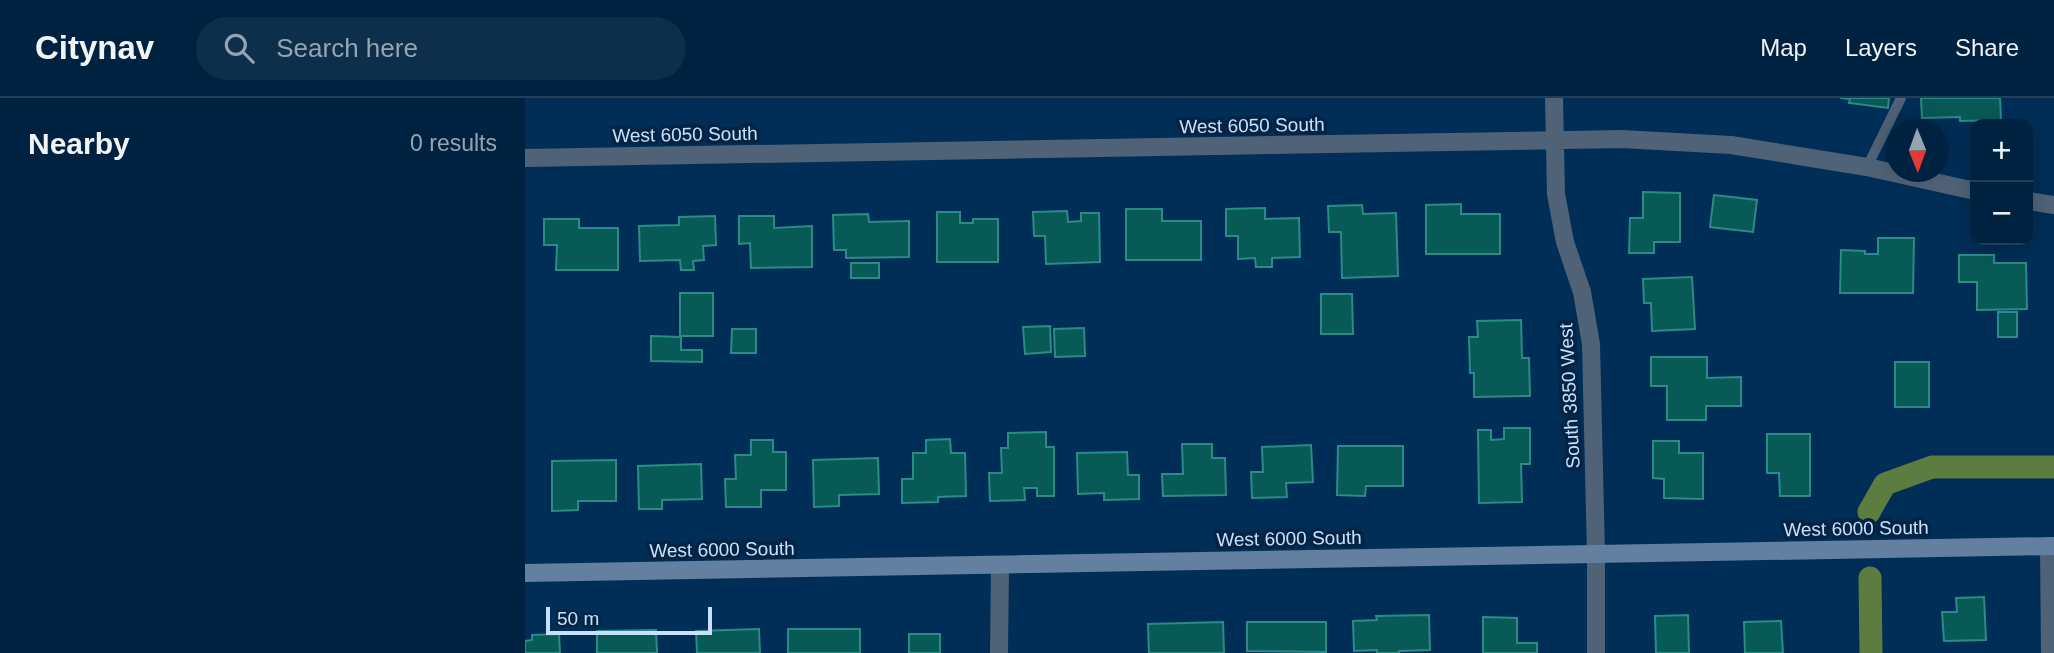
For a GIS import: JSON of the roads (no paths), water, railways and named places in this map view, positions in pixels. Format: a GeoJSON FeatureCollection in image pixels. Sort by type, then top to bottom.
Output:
{"type":"FeatureCollection","features":[{"type":"Feature","properties":{"kind":"street","name":"South 3850 West"},"geometry":{"type":"LineString","coordinates":[[1554,98],[1556,194],[1565,243],[1582,292],[1591,344],[1596,653]]}},
{"type":"Feature","properties":{"kind":"street","name":"West 6050 South"},"geometry":{"type":"LineString","coordinates":[[525,158],[1621,139],[1731,145],[1867,167],[1970,190]]}},
{"type":"Feature","properties":{"kind":"street"},"geometry":{"type":"LineString","coordinates":[[2033,202],[2054,205]]}},
{"type":"Feature","properties":{"kind":"street","name":"West 6000 South"},"geometry":{"type":"LineString","coordinates":[[525,573],[2051,546]]}},
{"type":"Feature","properties":{"kind":"street"},"geometry":{"type":"LineString","coordinates":[[2050,653],[2051,546]]}},
{"type":"Feature","properties":{"kind":"street"},"geometry":{"type":"LineString","coordinates":[[999,653],[1000,565]]}},
{"type":"Feature","properties":{"kind":"lane"},"geometry":{"type":"LineString","coordinates":[[1867,167],[1901,98]]}},
{"type":"Feature","properties":{"kind":"waterway"},"geometry":{"type":"LineString","coordinates":[[1869,512],[1885,484],[1932,467],[2054,467]]}},
{"type":"Feature","properties":{"kind":"waterway"},"geometry":{"type":"LineString","coordinates":[[1870,578],[1871,653]]}}]}
